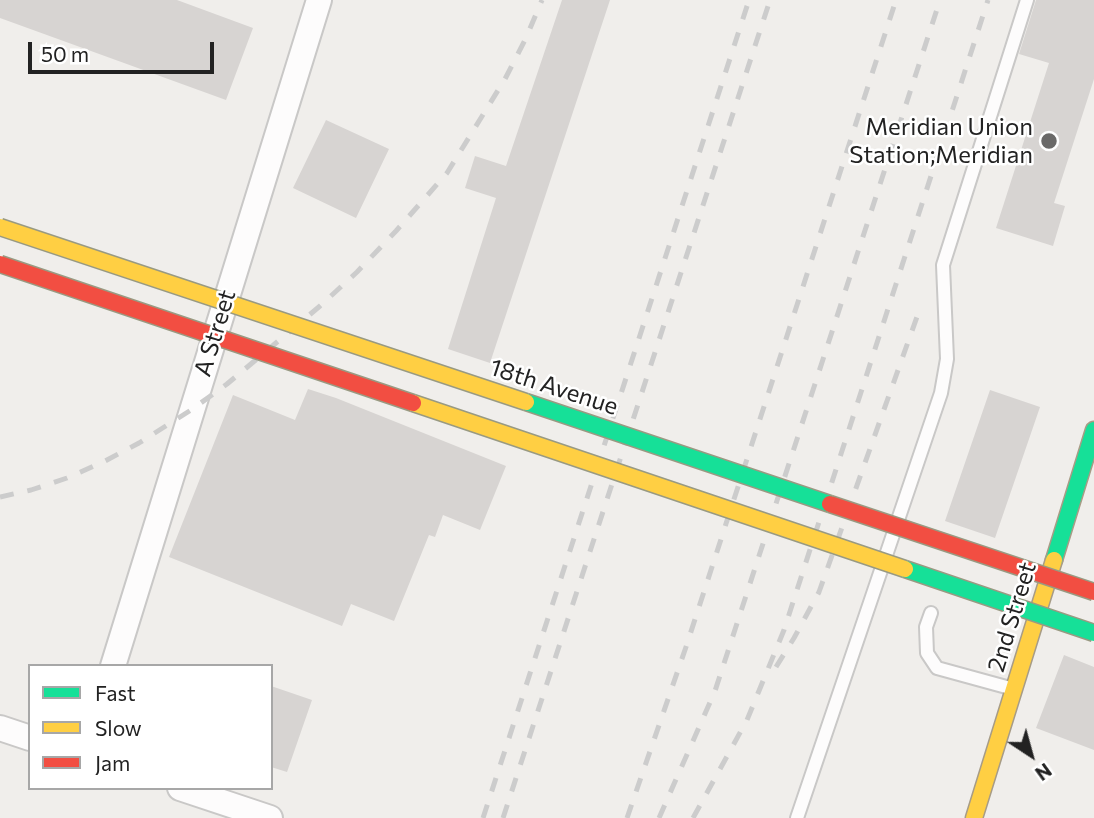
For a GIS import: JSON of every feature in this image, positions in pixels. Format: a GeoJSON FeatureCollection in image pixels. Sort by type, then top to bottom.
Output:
{"type":"FeatureCollection","features":[{"type":"Feature","properties":{"kind":"street","name":"A Street"},"geometry":{"type":"LineString","coordinates":[[114,664],[319,0]]}},
{"type":"Feature","properties":{"kind":"street","name":"18th Avenue"},"geometry":{"type":"LineString","coordinates":[[0,227],[1094,592]]}},
{"type":"Feature","properties":{"kind":"street"},"geometry":{"type":"LineString","coordinates":[[0,264],[1094,633]]}},
{"type":"Feature","properties":{"kind":"street","name":"2nd Street"},"geometry":{"type":"LineString","coordinates":[[974,818],[1094,430]]}},
{"type":"Feature","properties":{"kind":"street"},"geometry":{"type":"LineString","coordinates":[[0,728],[28,737]]}},
{"type":"Feature","properties":{"kind":"street"},"geometry":{"type":"LineString","coordinates":[[186,790],[270,818]]}},
{"type":"Feature","properties":{"kind":"lane"},"geometry":{"type":"LineString","coordinates":[[797,818],[942,393],[947,359],[943,265],[1027,0]]}},
{"type":"Feature","properties":{"kind":"lane"},"geometry":{"type":"LineString","coordinates":[[931,613],[926,627],[928,653],[937,668],[1013,689]]}},
{"type":"Feature","properties":{"kind":"building"},"geometry":{"type":"Polygon","coordinates":[[[0,0],[177,0],[253,28],[226,100],[0,18],[0,0]]]}},
{"type":"Feature","properties":{"kind":"building"},"geometry":{"type":"Polygon","coordinates":[[[562,0],[610,0],[490,363],[448,349],[496,198],[465,188],[475,156],[506,166],[562,0]]]}},
{"type":"Feature","properties":{"kind":"building","name":"Meridian Union Station;Meridian"},"geometry":{"type":"Polygon","coordinates":[[[1036,0],[1094,0],[1094,79],[1054,203],[1065,206],[1053,246],[996,228],[1049,63],[1019,54],[1036,0]]]}},
{"type":"Feature","properties":{"kind":"building"},"geometry":{"type":"Polygon","coordinates":[[[326,120],[389,149],[356,218],[293,188],[326,120]]]}},
{"type":"Feature","properties":{"kind":"building"},"geometry":{"type":"Polygon","coordinates":[[[308,389],[506,466],[480,530],[443,515],[435,537],[429,535],[394,621],[351,604],[342,626],[169,557],[233,395],[295,420],[308,389]]]}},
{"type":"Feature","properties":{"kind":"building"},"geometry":{"type":"Polygon","coordinates":[[[990,390],[1040,407],[995,538],[945,521],[990,390]]]}},
{"type":"Feature","properties":{"kind":"building"},"geometry":{"type":"Polygon","coordinates":[[[1064,655],[1094,667],[1094,750],[1036,728],[1064,655]]]}},
{"type":"Feature","properties":{"kind":"building"},"geometry":{"type":"Polygon","coordinates":[[[273,687],[312,700],[287,772],[273,768],[273,687]]]}},
{"type":"Feature","properties":{"kind":"railway"},"geometry":{"type":"LineString","coordinates":[[0,497],[67,478],[139,443],[227,384],[320,306],[357,272],[447,173],[505,79],[542,0]]}},
{"type":"Feature","properties":{"kind":"railway"},"geometry":{"type":"LineString","coordinates":[[483,818],[749,0]]}},
{"type":"Feature","properties":{"kind":"railway"},"geometry":{"type":"LineString","coordinates":[[503,818],[770,0]]}},
{"type":"Feature","properties":{"kind":"railway"},"geometry":{"type":"LineString","coordinates":[[627,818],[686,647],[896,0]]}},
{"type":"Feature","properties":{"kind":"railway"},"geometry":{"type":"LineString","coordinates":[[659,818],[715,691],[940,0]]}},
{"type":"Feature","properties":{"kind":"railway"},"geometry":{"type":"LineString","coordinates":[[693,818],[747,720],[784,630],[988,0]]}},
{"type":"Feature","properties":{"kind":"railway"},"geometry":{"type":"LineString","coordinates":[[776,667],[819,592],[918,314]]}},
{"type":"Feature","properties":{"kind":"traffic: fast"},"geometry":{"type":"LineString","coordinates":[[526,402],[830,504]]}},
{"type":"Feature","properties":{"kind":"traffic: fast"},"geometry":{"type":"LineString","coordinates":[[1054,560],[1094,430]]}},
{"type":"Feature","properties":{"kind":"traffic: fast"},"geometry":{"type":"LineString","coordinates":[[905,569],[1094,633]]}},
{"type":"Feature","properties":{"kind":"traffic: slow"},"geometry":{"type":"LineString","coordinates":[[0,227],[526,402]]}},
{"type":"Feature","properties":{"kind":"traffic: slow"},"geometry":{"type":"LineString","coordinates":[[413,403],[905,569]]}},
{"type":"Feature","properties":{"kind":"traffic: slow"},"geometry":{"type":"LineString","coordinates":[[974,818],[1054,560]]}},
{"type":"Feature","properties":{"kind":"traffic: jam"},"geometry":{"type":"LineString","coordinates":[[0,264],[413,403]]}},
{"type":"Feature","properties":{"kind":"traffic: jam"},"geometry":{"type":"LineString","coordinates":[[830,504],[1094,592]]}},
{"type":"Feature","properties":{"kind":"place","name":"Meridian Union Station;Meridian"},"geometry":{"type":"Point","coordinates":[1049,141]}}]}
